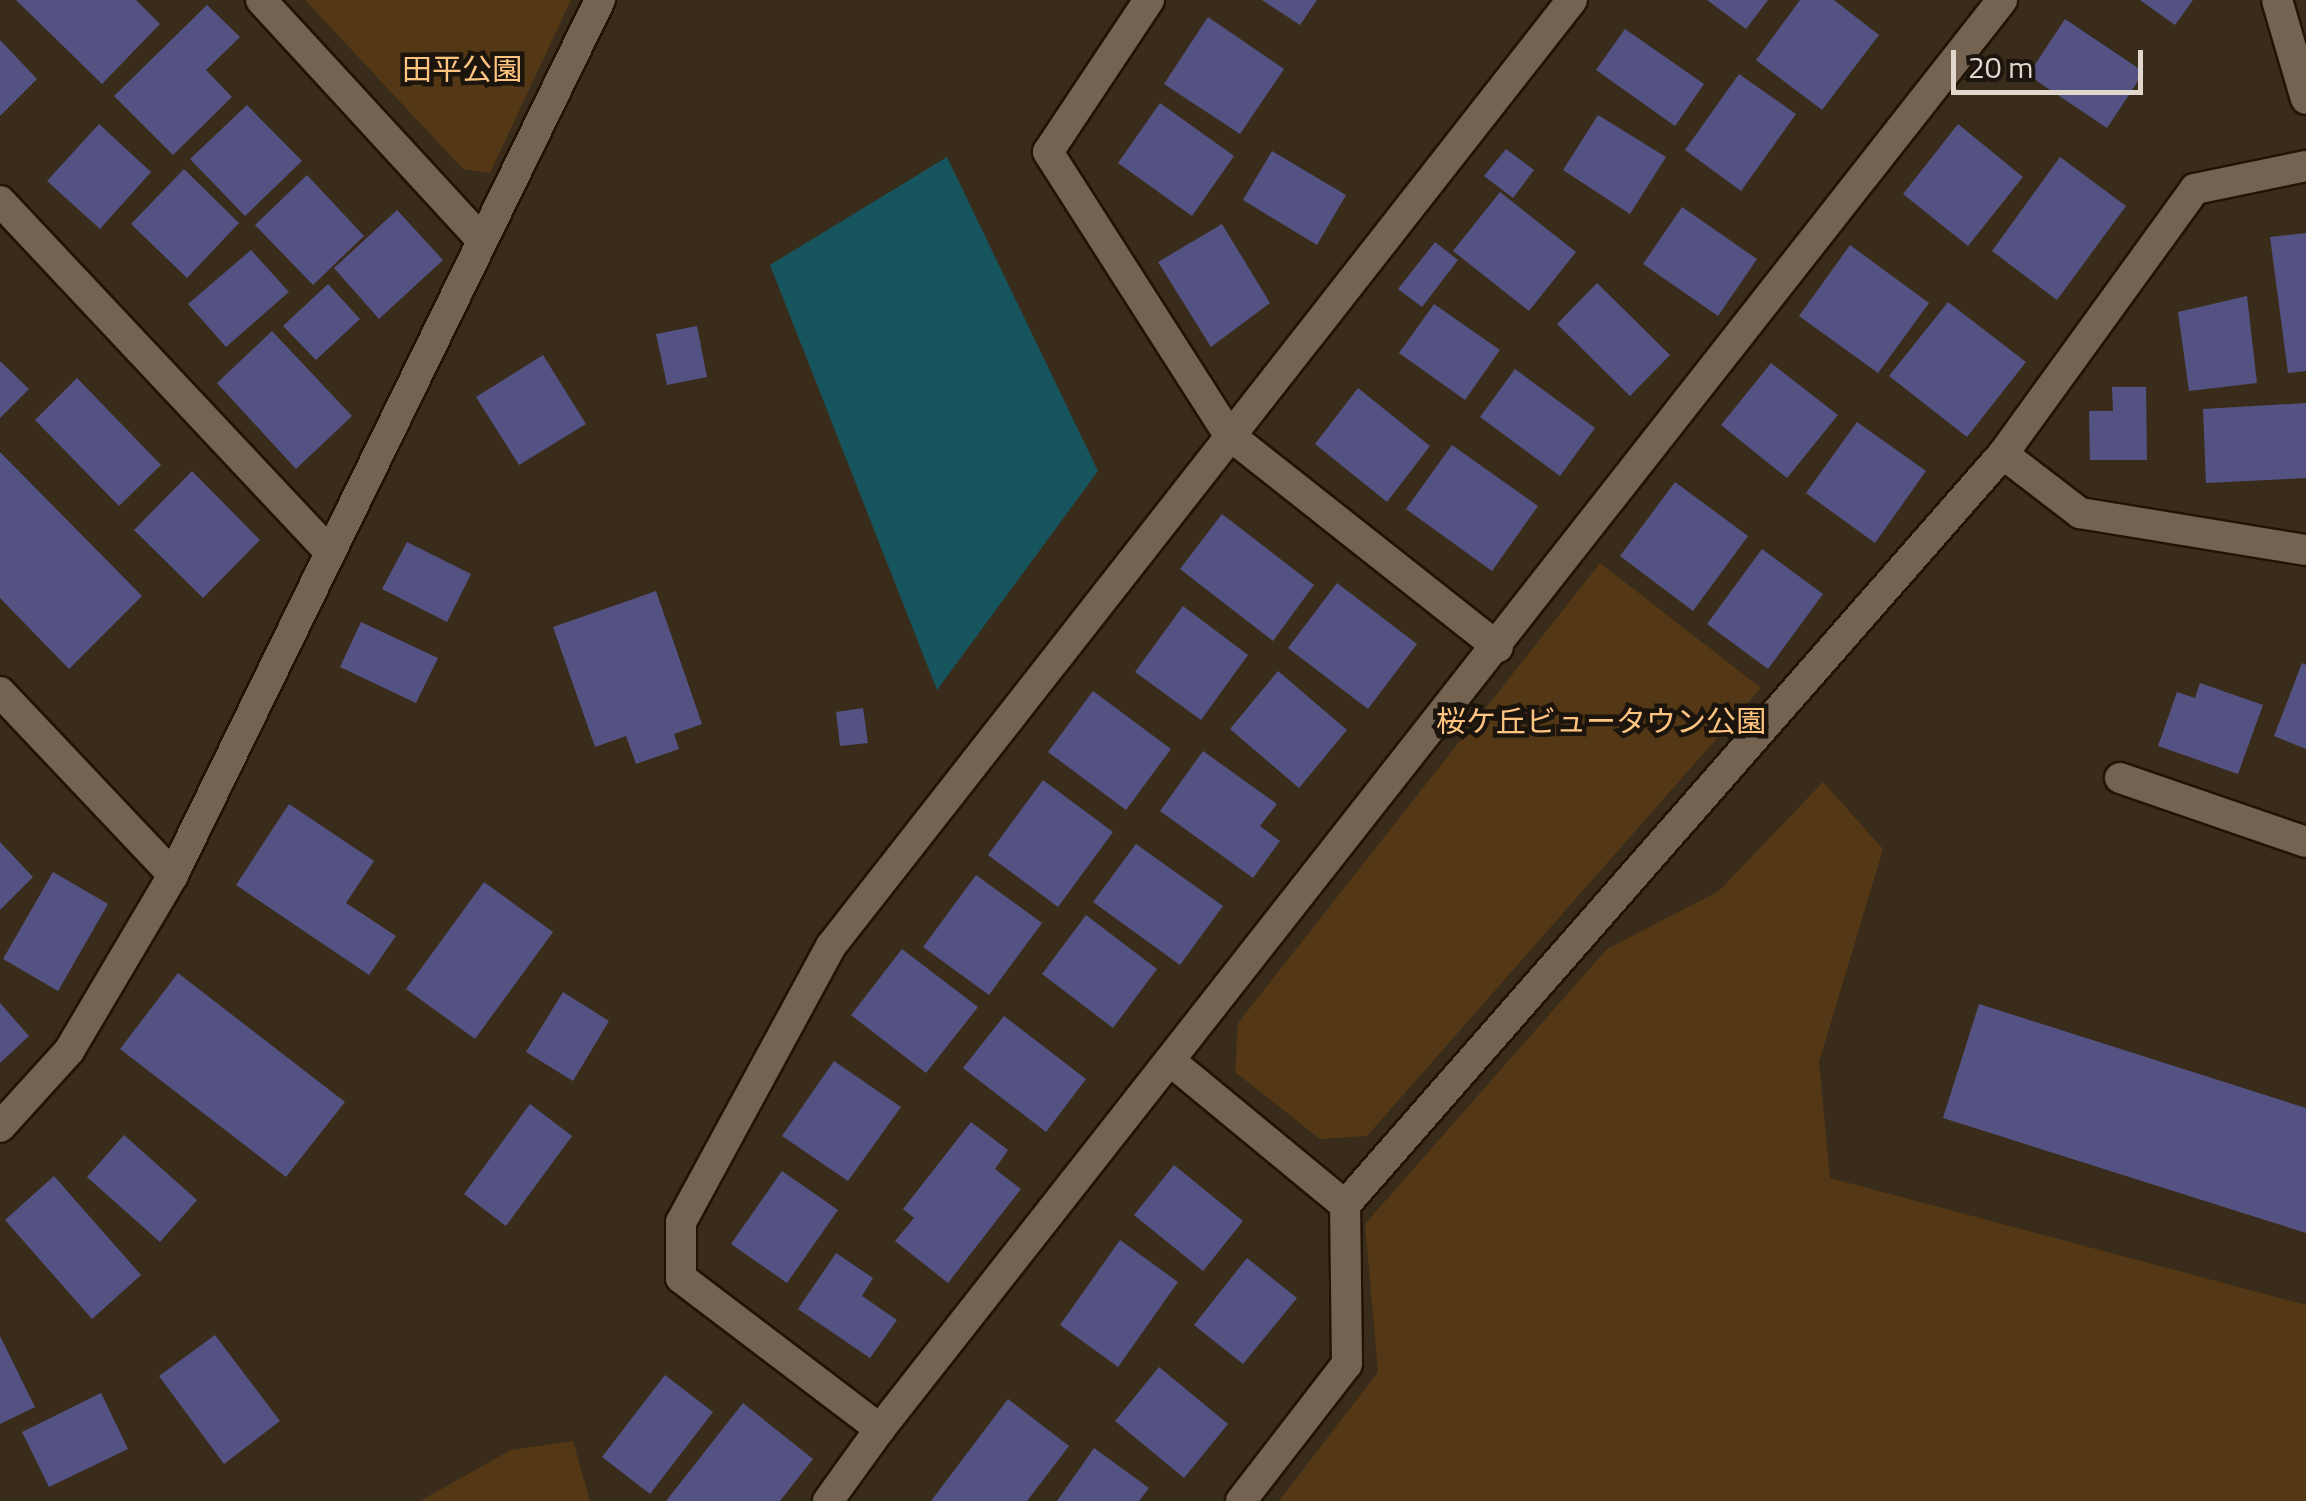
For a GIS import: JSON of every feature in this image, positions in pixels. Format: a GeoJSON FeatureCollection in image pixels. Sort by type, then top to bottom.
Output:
{"type":"FeatureCollection","features":[{"type":"Feature","properties":{"kind":"street"},"geometry":{"type":"LineString","coordinates":[[261,0],[482,240]]}},
{"type":"Feature","properties":{"kind":"street"},"geometry":{"type":"LineString","coordinates":[[0,1127],[69,1051],[173,875],[600,0]]}},
{"type":"Feature","properties":{"kind":"street"},"geometry":{"type":"LineString","coordinates":[[1149,0],[1048,152],[1228,434],[1498,647]]}},
{"type":"Feature","properties":{"kind":"street"},"geometry":{"type":"LineString","coordinates":[[880,1430],[681,1278],[681,1222],[831,946],[1228,434],[1572,0]]}},
{"type":"Feature","properties":{"kind":"street"},"geometry":{"type":"LineString","coordinates":[[828,1501],[880,1430],[1174,1064],[2002,0]]}},
{"type":"Feature","properties":{"kind":"street"},"geometry":{"type":"LineString","coordinates":[[2277,0],[2306,99]]}},
{"type":"Feature","properties":{"kind":"street"},"geometry":{"type":"LineString","coordinates":[[1241,1501],[1346,1364],[1345,1204],[2003,454],[2196,189],[2306,166]]}},
{"type":"Feature","properties":{"kind":"street"},"geometry":{"type":"LineString","coordinates":[[0,201],[330,553]]}},
{"type":"Feature","properties":{"kind":"street"},"geometry":{"type":"LineString","coordinates":[[2003,454],[2080,513],[2306,550]]}},
{"type":"Feature","properties":{"kind":"street"},"geometry":{"type":"LineString","coordinates":[[0,692],[173,875]]}},
{"type":"Feature","properties":{"kind":"street"},"geometry":{"type":"LineString","coordinates":[[2120,778],[2306,842]]}},
{"type":"Feature","properties":{"kind":"street"},"geometry":{"type":"LineString","coordinates":[[1174,1064],[1345,1204]]}},
{"type":"Feature","properties":{"kind":"green space","name":"田平公園"},"geometry":{"type":"Polygon","coordinates":[[[305,0],[571,0],[490,173],[463,169],[305,0]]]}},
{"type":"Feature","properties":{"kind":"green space","name":"桜ケ丘ビュータウン公園"},"geometry":{"type":"Polygon","coordinates":[[[1600,563],[1761,688],[1367,1136],[1320,1139],[1235,1072],[1238,1023],[1600,563]]]}},
{"type":"Feature","properties":{"kind":"green space"},"geometry":{"type":"Polygon","coordinates":[[[1823,782],[1883,849],[1819,1062],[1830,1178],[2306,1305],[2306,1501],[1279,1501],[1378,1372],[1365,1224],[1607,949],[1719,891],[1823,782]]]}},
{"type":"Feature","properties":{"kind":"green space"},"geometry":{"type":"Polygon","coordinates":[[[573,1441],[590,1501],[420,1501],[511,1450],[573,1441]]]}},
{"type":"Feature","properties":{"kind":"water"},"geometry":{"type":"Polygon","coordinates":[[[947,157],[1098,471],[937,690],[770,265],[947,157]]]}},
{"type":"Feature","properties":{"kind":"building"},"geometry":{"type":"Polygon","coordinates":[[[16,0],[136,0],[160,24],[102,84],[16,0]]]}},
{"type":"Feature","properties":{"kind":"building"},"geometry":{"type":"Polygon","coordinates":[[[1262,0],[1317,0],[1300,25],[1262,0]]]}},
{"type":"Feature","properties":{"kind":"building"},"geometry":{"type":"Polygon","coordinates":[[[1707,0],[1768,0],[1746,29],[1707,0]]]}},
{"type":"Feature","properties":{"kind":"building"},"geometry":{"type":"Polygon","coordinates":[[[1800,0],[1834,0],[1879,35],[1822,110],[1756,60],[1800,0]]]}},
{"type":"Feature","properties":{"kind":"building"},"geometry":{"type":"Polygon","coordinates":[[[2140,0],[2193,0],[2175,25],[2140,0]]]}},
{"type":"Feature","properties":{"kind":"building"},"geometry":{"type":"Polygon","coordinates":[[[207,5],[240,37],[206,70],[232,97],[173,155],[114,96],[207,5]]]}},
{"type":"Feature","properties":{"kind":"building"},"geometry":{"type":"Polygon","coordinates":[[[1208,17],[1284,69],[1240,134],[1164,84],[1208,17]]]}},
{"type":"Feature","properties":{"kind":"building"},"geometry":{"type":"Polygon","coordinates":[[[2065,19],[2144,72],[2107,128],[2028,75],[2065,19]]]}},
{"type":"Feature","properties":{"kind":"building"},"geometry":{"type":"Polygon","coordinates":[[[1625,29],[1704,84],[1675,126],[1596,70],[1625,29]]]}},
{"type":"Feature","properties":{"kind":"building"},"geometry":{"type":"Polygon","coordinates":[[[0,40],[37,79],[0,116],[0,40]]]}},
{"type":"Feature","properties":{"kind":"building"},"geometry":{"type":"Polygon","coordinates":[[[1739,74],[1796,114],[1741,191],[1685,150],[1739,74]]]}},
{"type":"Feature","properties":{"kind":"building"},"geometry":{"type":"Polygon","coordinates":[[[1160,103],[1234,156],[1192,216],[1118,163],[1160,103]]]}},
{"type":"Feature","properties":{"kind":"building"},"geometry":{"type":"Polygon","coordinates":[[[247,105],[302,161],[245,216],[190,159],[247,105]]]}},
{"type":"Feature","properties":{"kind":"building"},"geometry":{"type":"Polygon","coordinates":[[[1598,115],[1666,157],[1630,214],[1563,170],[1598,115]]]}},
{"type":"Feature","properties":{"kind":"building"},"geometry":{"type":"Polygon","coordinates":[[[99,124],[151,172],[100,229],[47,181],[99,124]]]}},
{"type":"Feature","properties":{"kind":"building"},"geometry":{"type":"Polygon","coordinates":[[[1958,124],[2023,177],[1968,246],[1903,194],[1958,124]]]}},
{"type":"Feature","properties":{"kind":"building"},"geometry":{"type":"Polygon","coordinates":[[[1506,149],[1534,170],[1513,198],[1484,176],[1506,149]]]}},
{"type":"Feature","properties":{"kind":"building"},"geometry":{"type":"Polygon","coordinates":[[[1272,151],[1346,195],[1317,245],[1243,200],[1272,151]]]}},
{"type":"Feature","properties":{"kind":"building"},"geometry":{"type":"Polygon","coordinates":[[[2060,157],[2126,206],[2057,300],[1992,251],[2060,157]]]}},
{"type":"Feature","properties":{"kind":"building"},"geometry":{"type":"Polygon","coordinates":[[[184,169],[239,223],[187,278],[131,224],[184,169]]]}},
{"type":"Feature","properties":{"kind":"building"},"geometry":{"type":"Polygon","coordinates":[[[307,175],[364,236],[313,285],[255,225],[307,175]]]}},
{"type":"Feature","properties":{"kind":"building"},"geometry":{"type":"Polygon","coordinates":[[[1500,192],[1576,252],[1529,311],[1453,251],[1500,192]]]}},
{"type":"Feature","properties":{"kind":"building"},"geometry":{"type":"Polygon","coordinates":[[[1682,207],[1757,259],[1718,316],[1643,264],[1682,207]]]}},
{"type":"Feature","properties":{"kind":"building"},"geometry":{"type":"Polygon","coordinates":[[[397,210],[443,260],[379,319],[334,268],[397,210]]]}},
{"type":"Feature","properties":{"kind":"building"},"geometry":{"type":"Polygon","coordinates":[[[1222,224],[1270,303],[1211,347],[1158,262],[1222,224]]]}},
{"type":"Feature","properties":{"kind":"building"},"geometry":{"type":"Polygon","coordinates":[[[2306,233],[2306,371],[2288,373],[2270,237],[2306,233]]]}},
{"type":"Feature","properties":{"kind":"building"},"geometry":{"type":"Polygon","coordinates":[[[1435,242],[1458,260],[1422,307],[1398,289],[1435,242]]]}},
{"type":"Feature","properties":{"kind":"building"},"geometry":{"type":"Polygon","coordinates":[[[1850,245],[1929,303],[1878,373],[1799,316],[1850,245]]]}},
{"type":"Feature","properties":{"kind":"building"},"geometry":{"type":"Polygon","coordinates":[[[251,250],[289,292],[226,347],[188,304],[251,250]]]}},
{"type":"Feature","properties":{"kind":"building"},"geometry":{"type":"Polygon","coordinates":[[[1597,283],[1670,355],[1630,396],[1557,324],[1597,283]]]}},
{"type":"Feature","properties":{"kind":"building"},"geometry":{"type":"Polygon","coordinates":[[[328,284],[360,319],[316,360],[283,326],[328,284]]]}},
{"type":"Feature","properties":{"kind":"building"},"geometry":{"type":"Polygon","coordinates":[[[2247,296],[2257,383],[2189,391],[2178,312],[2247,296]]]}},
{"type":"Feature","properties":{"kind":"building"},"geometry":{"type":"Polygon","coordinates":[[[1948,302],[2026,362],[1967,437],[1889,376],[1948,302]]]}},
{"type":"Feature","properties":{"kind":"building"},"geometry":{"type":"Polygon","coordinates":[[[1434,304],[1500,350],[1465,400],[1399,353],[1434,304]]]}},
{"type":"Feature","properties":{"kind":"building"},"geometry":{"type":"Polygon","coordinates":[[[697,326],[707,377],[667,385],[656,334],[697,326]]]}},
{"type":"Feature","properties":{"kind":"building"},"geometry":{"type":"Polygon","coordinates":[[[272,331],[352,416],[296,469],[217,383],[272,331]]]}},
{"type":"Feature","properties":{"kind":"building"},"geometry":{"type":"Polygon","coordinates":[[[543,355],[586,424],[519,465],[476,397],[543,355]]]}},
{"type":"Feature","properties":{"kind":"building"},"geometry":{"type":"Polygon","coordinates":[[[0,361],[29,389],[0,418],[0,361]]]}},
{"type":"Feature","properties":{"kind":"building"},"geometry":{"type":"Polygon","coordinates":[[[1771,363],[1838,415],[1787,478],[1721,425],[1771,363]]]}},
{"type":"Feature","properties":{"kind":"building"},"geometry":{"type":"Polygon","coordinates":[[[1515,369],[1595,428],[1560,476],[1480,417],[1515,369]]]}},
{"type":"Feature","properties":{"kind":"building"},"geometry":{"type":"Polygon","coordinates":[[[77,378],[161,465],[119,506],[35,420],[77,378]]]}},
{"type":"Feature","properties":{"kind":"building"},"geometry":{"type":"Polygon","coordinates":[[[2112,387],[2146,387],[2147,460],[2090,460],[2089,411],[2113,411],[2112,387]]]}},
{"type":"Feature","properties":{"kind":"building"},"geometry":{"type":"Polygon","coordinates":[[[1358,388],[1430,446],[1387,502],[1315,444],[1358,388]]]}},
{"type":"Feature","properties":{"kind":"building"},"geometry":{"type":"Polygon","coordinates":[[[2306,403],[2306,478],[2206,483],[2203,409],[2306,403]]]}},
{"type":"Feature","properties":{"kind":"building"},"geometry":{"type":"Polygon","coordinates":[[[1857,422],[1926,471],[1875,543],[1806,493],[1857,422]]]}},
{"type":"Feature","properties":{"kind":"building"},"geometry":{"type":"Polygon","coordinates":[[[1452,445],[1538,506],[1492,571],[1406,509],[1452,445]]]}},
{"type":"Feature","properties":{"kind":"building"},"geometry":{"type":"Polygon","coordinates":[[[0,452],[142,596],[69,669],[0,598],[0,452]]]}},
{"type":"Feature","properties":{"kind":"building"},"geometry":{"type":"Polygon","coordinates":[[[192,471],[260,540],[203,598],[134,530],[192,471]]]}},
{"type":"Feature","properties":{"kind":"building"},"geometry":{"type":"Polygon","coordinates":[[[1675,482],[1748,536],[1693,611],[1620,556],[1675,482]]]}},
{"type":"Feature","properties":{"kind":"building"},"geometry":{"type":"Polygon","coordinates":[[[1222,514],[1314,585],[1273,641],[1180,569],[1222,514]]]}},
{"type":"Feature","properties":{"kind":"building"},"geometry":{"type":"Polygon","coordinates":[[[407,542],[471,574],[447,622],[382,589],[407,542]]]}},
{"type":"Feature","properties":{"kind":"building"},"geometry":{"type":"Polygon","coordinates":[[[1762,549],[1823,594],[1768,669],[1707,624],[1762,549]]]}},
{"type":"Feature","properties":{"kind":"building"},"geometry":{"type":"Polygon","coordinates":[[[1337,583],[1417,644],[1368,709],[1288,648],[1337,583]]]}},
{"type":"Feature","properties":{"kind":"building"},"geometry":{"type":"Polygon","coordinates":[[[656,591],[702,724],[674,734],[679,749],[636,764],[626,736],[595,747],[553,627],[656,591]]]}},
{"type":"Feature","properties":{"kind":"building"},"geometry":{"type":"Polygon","coordinates":[[[1183,606],[1248,655],[1201,720],[1135,672],[1183,606]]]}},
{"type":"Feature","properties":{"kind":"building"},"geometry":{"type":"Polygon","coordinates":[[[361,622],[438,658],[416,703],[340,667],[361,622]]]}},
{"type":"Feature","properties":{"kind":"building"},"geometry":{"type":"Polygon","coordinates":[[[2302,663],[2306,665],[2306,749],[2274,736],[2302,663]]]}},
{"type":"Feature","properties":{"kind":"building"},"geometry":{"type":"Polygon","coordinates":[[[1278,671],[1347,730],[1299,788],[1230,729],[1278,671]]]}},
{"type":"Feature","properties":{"kind":"building"},"geometry":{"type":"Polygon","coordinates":[[[2200,683],[2263,705],[2238,774],[2158,746],[2177,692],[2195,698],[2200,683]]]}},
{"type":"Feature","properties":{"kind":"building"},"geometry":{"type":"Polygon","coordinates":[[[1093,691],[1171,749],[1126,810],[1048,752],[1093,691]]]}},
{"type":"Feature","properties":{"kind":"building"},"geometry":{"type":"Polygon","coordinates":[[[863,708],[868,743],[840,746],[836,712],[863,708]]]}},
{"type":"Feature","properties":{"kind":"building"},"geometry":{"type":"Polygon","coordinates":[[[1203,751],[1277,804],[1260,826],[1280,841],[1253,878],[1160,811],[1203,751]]]}},
{"type":"Feature","properties":{"kind":"building"},"geometry":{"type":"Polygon","coordinates":[[[1043,780],[1113,832],[1058,907],[988,855],[1043,780]]]}},
{"type":"Feature","properties":{"kind":"building"},"geometry":{"type":"Polygon","coordinates":[[[289,804],[374,861],[346,903],[396,936],[369,975],[236,885],[289,804]]]}},
{"type":"Feature","properties":{"kind":"building"},"geometry":{"type":"Polygon","coordinates":[[[0,842],[33,877],[0,910],[0,842]]]}},
{"type":"Feature","properties":{"kind":"building"},"geometry":{"type":"Polygon","coordinates":[[[1136,844],[1223,906],[1180,965],[1093,902],[1136,844]]]}},
{"type":"Feature","properties":{"kind":"building"},"geometry":{"type":"Polygon","coordinates":[[[53,872],[108,904],[58,991],[3,959],[53,872]]]}},
{"type":"Feature","properties":{"kind":"building"},"geometry":{"type":"Polygon","coordinates":[[[976,875],[1042,923],[989,995],[923,947],[976,875]]]}},
{"type":"Feature","properties":{"kind":"building"},"geometry":{"type":"Polygon","coordinates":[[[484,882],[553,932],[475,1039],[406,989],[484,882]]]}},
{"type":"Feature","properties":{"kind":"building"},"geometry":{"type":"Polygon","coordinates":[[[1086,915],[1157,969],[1113,1028],[1042,974],[1086,915]]]}},
{"type":"Feature","properties":{"kind":"building"},"geometry":{"type":"Polygon","coordinates":[[[902,949],[978,1007],[926,1073],[851,1015],[902,949]]]}},
{"type":"Feature","properties":{"kind":"building"},"geometry":{"type":"Polygon","coordinates":[[[178,973],[345,1102],[286,1177],[120,1049],[178,973]]]}},
{"type":"Feature","properties":{"kind":"building"},"geometry":{"type":"Polygon","coordinates":[[[563,992],[609,1021],[573,1081],[526,1052],[563,992]]]}},
{"type":"Feature","properties":{"kind":"building"},"geometry":{"type":"Polygon","coordinates":[[[0,1003],[29,1036],[0,1063],[0,1003]]]}},
{"type":"Feature","properties":{"kind":"building"},"geometry":{"type":"Polygon","coordinates":[[[1979,1004],[2306,1108],[2306,1233],[1943,1118],[1979,1004]]]}},
{"type":"Feature","properties":{"kind":"building"},"geometry":{"type":"Polygon","coordinates":[[[1004,1016],[1086,1079],[1046,1132],[963,1068],[1004,1016]]]}},
{"type":"Feature","properties":{"kind":"building"},"geometry":{"type":"Polygon","coordinates":[[[834,1061],[901,1107],[848,1181],[782,1136],[834,1061]]]}},
{"type":"Feature","properties":{"kind":"building"},"geometry":{"type":"Polygon","coordinates":[[[530,1104],[572,1136],[506,1226],[464,1194],[530,1104]]]}},
{"type":"Feature","properties":{"kind":"building"},"geometry":{"type":"Polygon","coordinates":[[[971,1122],[1008,1150],[995,1169],[1021,1189],[948,1283],[895,1241],[914,1218],[903,1209],[971,1122]]]}},
{"type":"Feature","properties":{"kind":"building"},"geometry":{"type":"Polygon","coordinates":[[[124,1135],[197,1200],[160,1242],[87,1177],[124,1135]]]}},
{"type":"Feature","properties":{"kind":"building"},"geometry":{"type":"Polygon","coordinates":[[[1174,1165],[1243,1221],[1203,1271],[1134,1215],[1174,1165]]]}},
{"type":"Feature","properties":{"kind":"building"},"geometry":{"type":"Polygon","coordinates":[[[782,1171],[838,1210],[787,1283],[731,1244],[782,1171]]]}},
{"type":"Feature","properties":{"kind":"building"},"geometry":{"type":"Polygon","coordinates":[[[54,1176],[141,1275],[92,1319],[5,1220],[54,1176]]]}},
{"type":"Feature","properties":{"kind":"building"},"geometry":{"type":"Polygon","coordinates":[[[1120,1240],[1178,1282],[1118,1367],[1060,1325],[1120,1240]]]}},
{"type":"Feature","properties":{"kind":"building"},"geometry":{"type":"Polygon","coordinates":[[[836,1253],[873,1278],[862,1296],[897,1320],[870,1358],[798,1309],[836,1253]]]}},
{"type":"Feature","properties":{"kind":"building"},"geometry":{"type":"Polygon","coordinates":[[[1247,1258],[1297,1298],[1243,1364],[1194,1325],[1247,1258]]]}},
{"type":"Feature","properties":{"kind":"building"},"geometry":{"type":"Polygon","coordinates":[[[215,1335],[280,1421],[224,1464],[159,1376],[215,1335]]]}},
{"type":"Feature","properties":{"kind":"building"},"geometry":{"type":"Polygon","coordinates":[[[0,1336],[35,1407],[0,1424],[0,1336]]]}},
{"type":"Feature","properties":{"kind":"building"},"geometry":{"type":"Polygon","coordinates":[[[1159,1367],[1228,1424],[1184,1478],[1115,1421],[1159,1367]]]}},
{"type":"Feature","properties":{"kind":"building"},"geometry":{"type":"Polygon","coordinates":[[[665,1375],[713,1412],[650,1494],[602,1457],[665,1375]]]}},
{"type":"Feature","properties":{"kind":"building"},"geometry":{"type":"Polygon","coordinates":[[[101,1393],[128,1449],[49,1487],[22,1432],[101,1393]]]}},
{"type":"Feature","properties":{"kind":"building"},"geometry":{"type":"Polygon","coordinates":[[[1008,1399],[1069,1446],[1027,1501],[931,1501],[1008,1399]]]}},
{"type":"Feature","properties":{"kind":"building"},"geometry":{"type":"Polygon","coordinates":[[[743,1403],[813,1459],[780,1501],[666,1501],[743,1403]]]}},
{"type":"Feature","properties":{"kind":"building"},"geometry":{"type":"Polygon","coordinates":[[[1094,1448],[1149,1488],[1139,1501],[1057,1501],[1094,1448]]]}}]}
